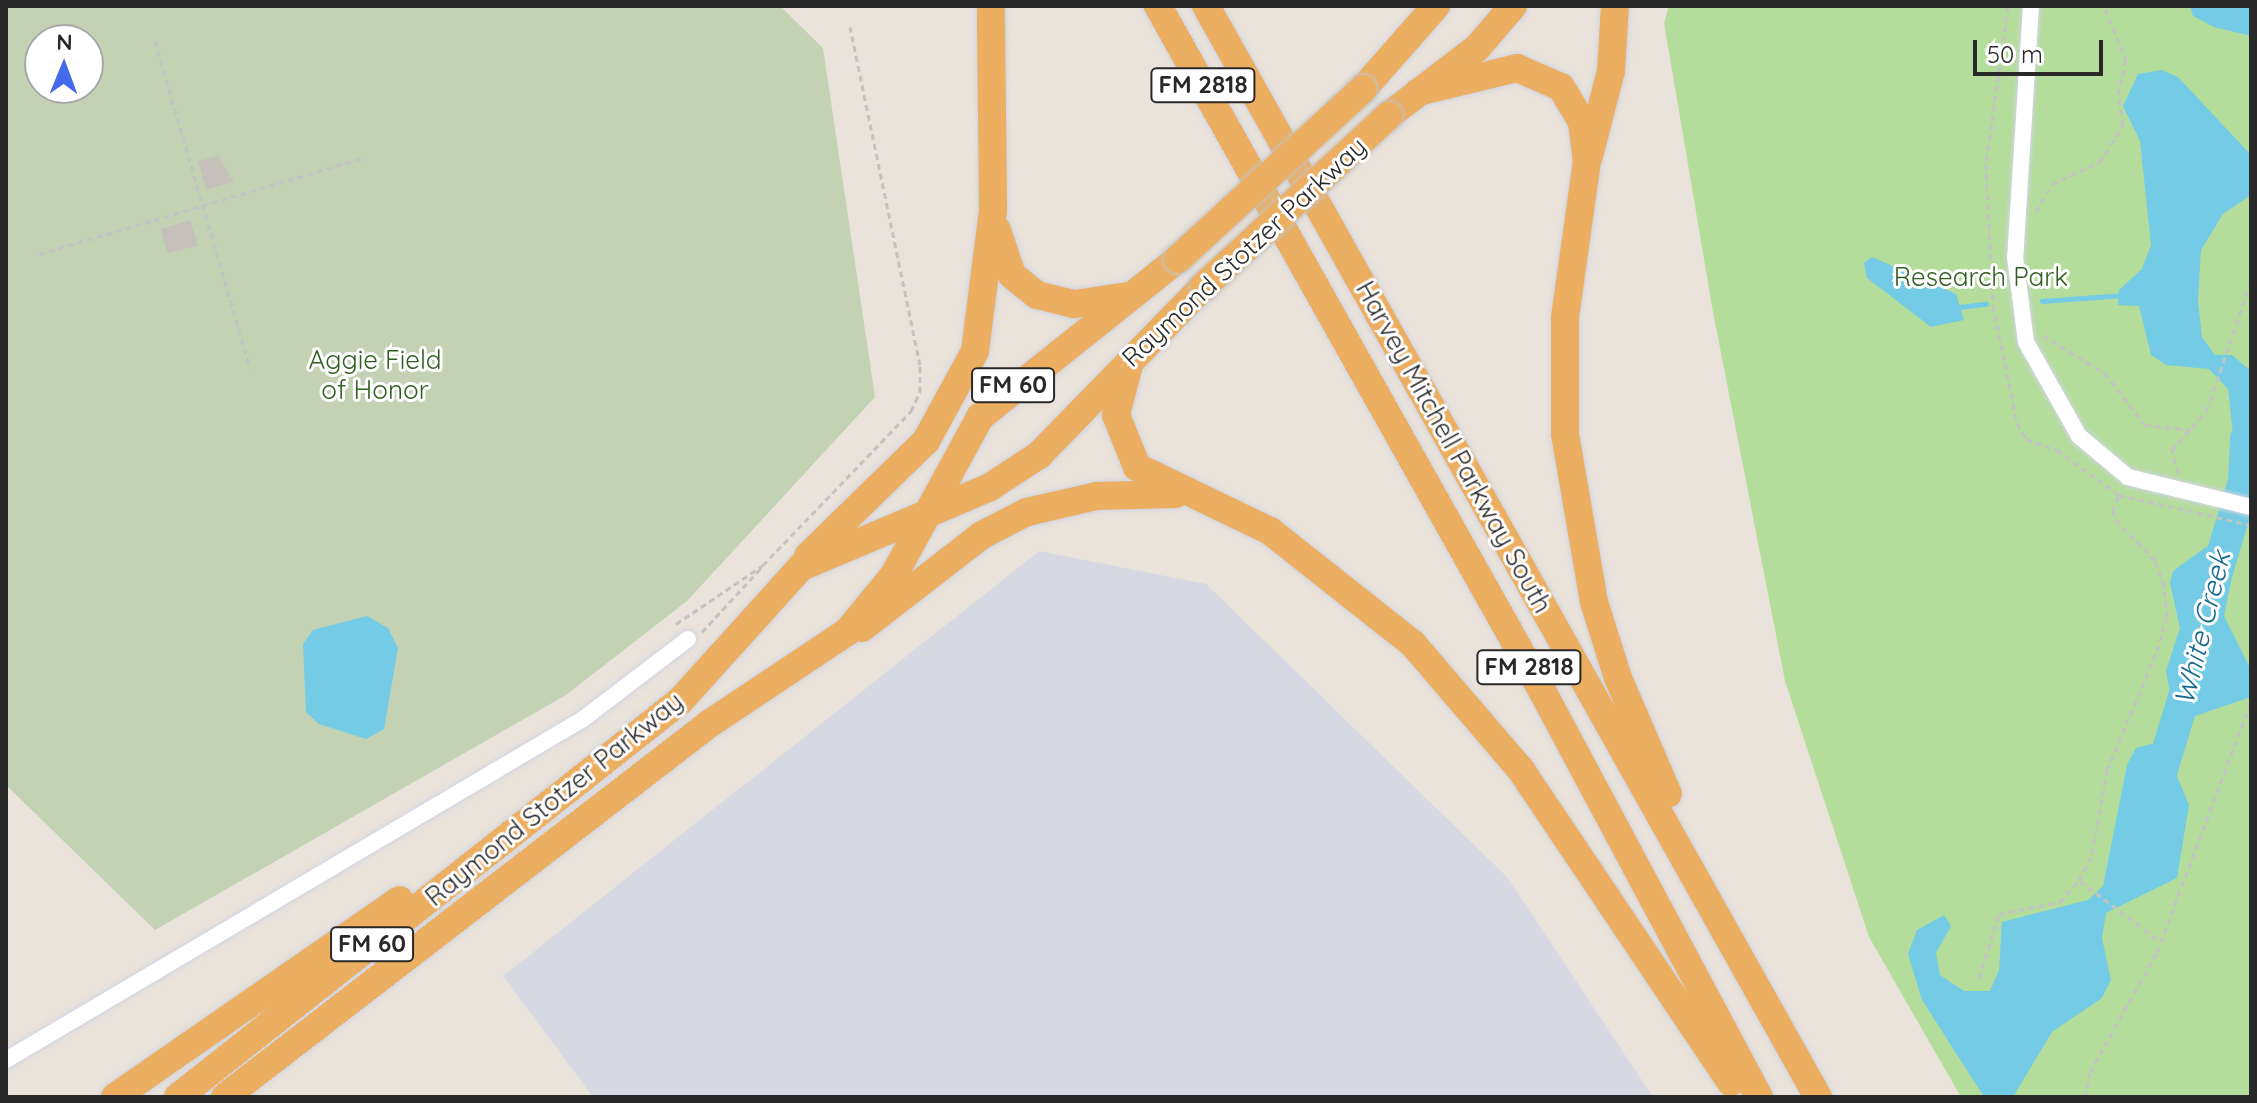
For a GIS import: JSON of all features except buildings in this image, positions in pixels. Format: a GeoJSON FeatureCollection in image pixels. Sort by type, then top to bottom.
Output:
{"type":"FeatureCollection","features":[{"type":"Feature","properties":{"kind":"highway"},"geometry":{"type":"LineString","coordinates":[[801,567],[926,441],[962,384],[981,332],[993,210],[991,6]]}},
{"type":"Feature","properties":{"kind":"highway","name":"Harvey Mitchell Parkway South"},"geometry":{"type":"LineString","coordinates":[[1158,6],[1539,685],[1759,1097]]}},
{"type":"Feature","properties":{"kind":"highway","name":"Harvey Mitchell Parkway South"},"geometry":{"type":"LineString","coordinates":[[1206,6],[1818,1097]]}},
{"type":"Feature","properties":{"kind":"highway"},"geometry":{"type":"LineString","coordinates":[[1401,45],[1409,6]]}},
{"type":"Feature","properties":{"kind":"highway","name":"Raymond Stotzer Parkway"},"geometry":{"type":"LineString","coordinates":[[225,1097],[709,724],[827,650],[867,613],[980,417],[1178,259],[1363,89],[1436,6]]}},
{"type":"Feature","properties":{"kind":"highway","name":"Raymond Stotzer Parkway"},"geometry":{"type":"LineString","coordinates":[[178,1097],[680,701],[801,567],[928,510],[990,487],[1039,455],[1132,353],[1388,116],[1477,48],[1513,6]]}},
{"type":"Feature","properties":{"kind":"highway"},"geometry":{"type":"LineString","coordinates":[[1615,6],[1603,116],[1587,161],[1562,376],[1590,584],[1649,753],[1779,1025]]}},
{"type":"Feature","properties":{"kind":"highway"},"geometry":{"type":"LineString","coordinates":[[1418,92],[1500,68],[1548,76],[1582,122],[1587,161]]}},
{"type":"Feature","properties":{"kind":"highway"},"geometry":{"type":"LineString","coordinates":[[993,210],[1004,261],[1037,295],[1074,304],[1135,295]]}},
{"type":"Feature","properties":{"kind":"highway"},"geometry":{"type":"LineString","coordinates":[[1132,353],[1119,397],[1118,433],[1137,467],[1181,494],[1270,531],[1413,644],[1521,770],[1741,1097]]}},
{"type":"Feature","properties":{"kind":"highway"},"geometry":{"type":"LineString","coordinates":[[827,650],[902,603],[944,562],[1003,522],[1097,496],[1181,494]]}},
{"type":"Feature","properties":{"kind":"highway"},"geometry":{"type":"LineString","coordinates":[[115,1097],[574,772],[604,761]]}},
{"type":"Feature","properties":{"kind":"street"},"geometry":{"type":"LineString","coordinates":[[2031,6],[2015,257],[2026,342],[2079,436],[2128,477],[2186,497],[2251,507]]}},
{"type":"Feature","properties":{"kind":"street"},"geometry":{"type":"LineString","coordinates":[[6,1060],[583,719],[688,639]]}},
{"type":"Feature","properties":{"kind":"path"},"geometry":{"type":"LineString","coordinates":[[2033,225],[2052,184],[2100,162],[2123,125],[2118,95],[2126,61],[2104,6]]}},
{"type":"Feature","properties":{"kind":"path"},"geometry":{"type":"LineString","coordinates":[[688,639],[707,628],[911,411],[920,392],[920,365],[850,27]]}},
{"type":"Feature","properties":{"kind":"path"},"geometry":{"type":"LineString","coordinates":[[155,41],[250,368]]}},
{"type":"Feature","properties":{"kind":"path"},"geometry":{"type":"LineString","coordinates":[[39,254],[366,157]]}},
{"type":"Feature","properties":{"kind":"path"},"geometry":{"type":"LineString","coordinates":[[2190,479],[2176,472],[2172,450],[2207,410],[2223,355],[2251,280]]}},
{"type":"Feature","properties":{"kind":"path"},"geometry":{"type":"LineString","coordinates":[[2039,332],[2105,373],[2145,425],[2192,430]]}},
{"type":"Feature","properties":{"kind":"path"},"geometry":{"type":"LineString","coordinates":[[1979,978],[1999,914],[2060,902],[2079,880],[2092,854],[2107,770],[2146,688],[2167,617],[2155,560],[2112,511],[2119,495]]}},
{"type":"Feature","properties":{"kind":"path"},"geometry":{"type":"LineString","coordinates":[[2179,513],[2251,525]]}},
{"type":"Feature","properties":{"kind":"path"},"geometry":{"type":"LineString","coordinates":[[676,624],[763,565]]}},
{"type":"Feature","properties":{"kind":"path"},"geometry":{"type":"LineString","coordinates":[[2085,1097],[2090,1072],[2160,941],[2251,702]]}},
{"type":"Feature","properties":{"kind":"path"},"geometry":{"type":"LineString","coordinates":[[2079,880],[2160,941]]}},
{"type":"Feature","properties":{"kind":"shaded area"},"geometry":{"type":"Polygon","coordinates":[[[1039,551],[1206,584],[1507,877],[1653,1097],[593,1097],[503,976],[1039,551]]]}},
{"type":"Feature","properties":{"kind":"green space","name":"Aggie Field of Honor"},"geometry":{"type":"Polygon","coordinates":[[[6,6],[780,6],[823,48],[875,397],[687,601],[566,695],[155,930],[6,785],[6,6]]]}},
{"type":"Feature","properties":{"kind":"green space","name":"Research Park"},"geometry":{"type":"Polygon","coordinates":[[[1669,6],[2251,6],[2251,1097],[1961,1097],[1869,937],[1785,681],[1713,312],[1664,23],[1669,6]]]}},
{"type":"Feature","properties":{"kind":"water"},"geometry":{"type":"Polygon","coordinates":[[[2190,6],[2251,6],[2251,36],[2214,27],[2193,16],[2190,6]]]}},
{"type":"Feature","properties":{"kind":"water"},"geometry":{"type":"Polygon","coordinates":[[[2162,70],[2178,77],[2251,155],[2251,195],[2223,214],[2201,250],[2198,301],[2202,337],[2215,355],[2232,355],[2251,371],[2251,482],[2238,480],[2228,389],[2209,369],[2166,365],[2151,355],[2139,306],[2118,305],[2119,290],[2142,269],[2151,245],[2140,141],[2123,106],[2138,74],[2162,70]]]}},
{"type":"Feature","properties":{"kind":"water"},"geometry":{"type":"Polygon","coordinates":[[[1872,257],[1956,294],[1964,320],[1931,327],[1867,278],[1864,263],[1872,257]]]}},
{"type":"Feature","properties":{"kind":"water"},"geometry":{"type":"Polygon","coordinates":[[[2206,547],[2229,551],[2234,567],[2224,616],[2251,670],[2251,697],[2195,716],[2176,708],[2170,693],[2166,671],[2180,628],[2170,583],[2173,571],[2206,547]]]}},
{"type":"Feature","properties":{"kind":"water"},"geometry":{"type":"Polygon","coordinates":[[[367,616],[388,628],[398,648],[384,729],[366,739],[319,724],[306,712],[303,644],[313,630],[367,616]]]}},
{"type":"Feature","properties":{"kind":"water"},"geometry":{"type":"Polygon","coordinates":[[[2151,744],[2166,750],[2189,805],[2177,878],[2106,913],[2102,938],[2111,980],[2102,998],[2052,1032],[2013,1097],[1984,1097],[1922,1000],[1908,954],[1917,930],[1944,915],[1951,926],[1936,953],[1940,975],[1964,991],[1990,991],[1999,970],[2002,922],[2088,900],[2103,886],[2127,765],[2136,748],[2151,744]]]}},
{"type":"Feature","properties":{"kind":"waterway"},"geometry":{"type":"LineString","coordinates":[[2042,301],[2125,295]]}},
{"type":"Feature","properties":{"kind":"waterway"},"geometry":{"type":"LineString","coordinates":[[1960,307],[1986,304]]}},
{"type":"Feature","properties":{"kind":"waterway","name":"White Creek"},"geometry":{"type":"LineString","coordinates":[[2211,592],[2244,481],[2246,439]]}},
{"type":"Feature","properties":{"kind":"waterway","name":"White Creek"},"geometry":{"type":"LineString","coordinates":[[2155,792],[2193,668]]}}]}
